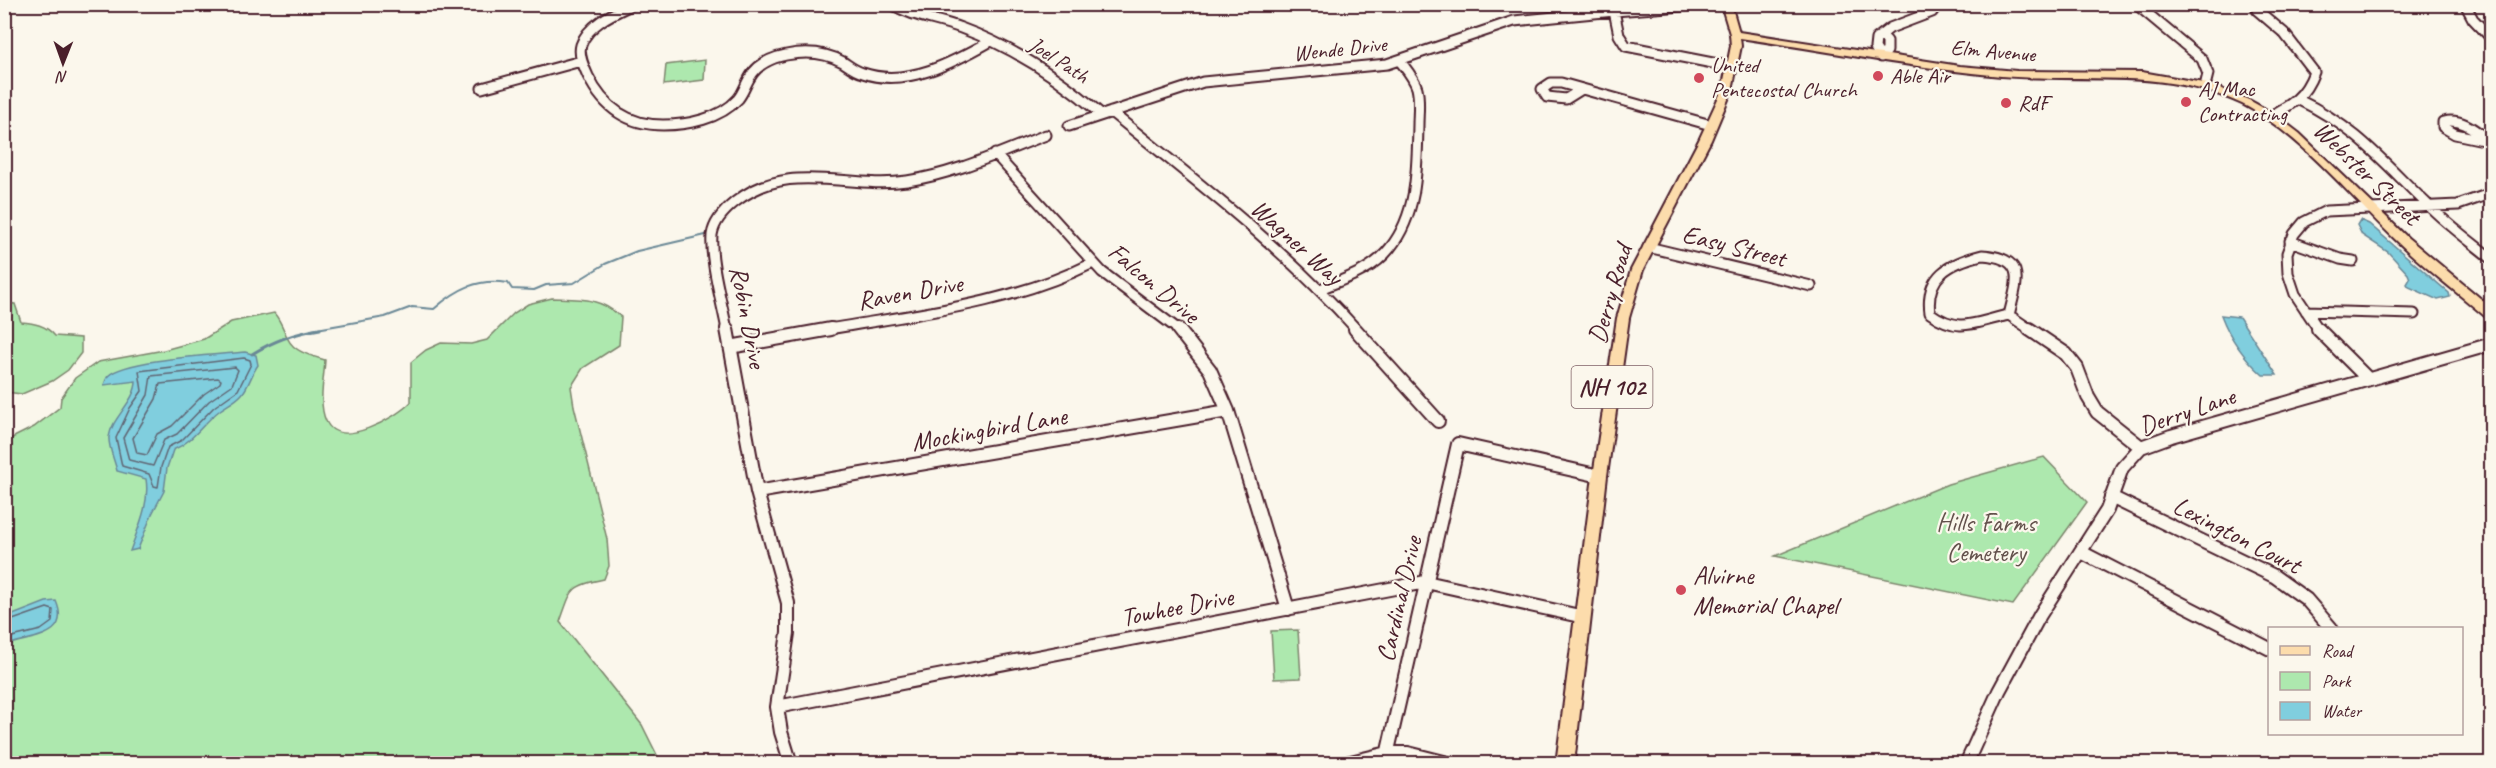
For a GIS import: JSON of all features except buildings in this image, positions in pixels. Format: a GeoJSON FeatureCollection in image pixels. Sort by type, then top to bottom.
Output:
{"type":"FeatureCollection","features":[{"type":"Feature","properties":{"kind":"main road","name":"NH 102"},"geometry":{"type":"LineString","coordinates":[[1726,4],[1735,34]]}},
{"type":"Feature","properties":{"kind":"main road","name":"Elm Avenue"},"geometry":{"type":"LineString","coordinates":[[1735,34],[1881,57],[2012,74],[2151,76],[2205,86]]}},
{"type":"Feature","properties":{"kind":"main road","name":"Derry Road"},"geometry":{"type":"LineString","coordinates":[[1565,764],[1600,476],[1623,318],[1637,270],[1722,104],[1733,67],[1735,34]]}},
{"type":"Feature","properties":{"kind":"main road","name":"Webster Street"},"geometry":{"type":"LineString","coordinates":[[2205,86],[2245,102],[2270,116],[2312,149],[2404,241],[2492,315]]}},
{"type":"Feature","properties":{"kind":"street"},"geometry":{"type":"LineString","coordinates":[[633,4],[610,16],[590,31],[580,48],[581,61],[610,109],[632,120],[645,123],[679,124],[705,118],[739,98],[751,76],[759,67],[785,55],[802,52],[825,54],[862,73],[892,77],[948,64],[991,41]]}},
{"type":"Feature","properties":{"kind":"street","name":"Joel Path"},"geometry":{"type":"LineString","coordinates":[[891,4],[908,15],[947,24],[991,41],[1057,78],[1107,113]]}},
{"type":"Feature","properties":{"kind":"street","name":"Wende Drive"},"geometry":{"type":"LineString","coordinates":[[1069,126],[1203,82],[1371,66],[1400,61],[1512,21],[1710,4]]}},
{"type":"Feature","properties":{"kind":"street"},"geometry":{"type":"LineString","coordinates":[[1881,57],[1887,51],[1887,41],[1882,36],[1890,28],[1932,12],[1938,4]]}},
{"type":"Feature","properties":{"kind":"street"},"geometry":{"type":"LineString","coordinates":[[2136,4],[2202,59],[2208,74],[2205,86]]}},
{"type":"Feature","properties":{"kind":"street"},"geometry":{"type":"LineString","coordinates":[[2256,4],[2257,10],[2284,33],[2314,72],[2307,93],[2300,100],[2270,116]]}},
{"type":"Feature","properties":{"kind":"street"},"geometry":{"type":"LineString","coordinates":[[2465,4],[2473,19],[2492,39]]}},
{"type":"Feature","properties":{"kind":"street"},"geometry":{"type":"LineString","coordinates":[[1614,11],[1619,34],[1626,46],[1733,67]]}},
{"type":"Feature","properties":{"kind":"street"},"geometry":{"type":"LineString","coordinates":[[482,88],[581,61]]}},
{"type":"Feature","properties":{"kind":"street"},"geometry":{"type":"LineString","coordinates":[[1320,289],[1366,269],[1378,261],[1397,239],[1406,222],[1418,157],[1417,88],[1400,61]]}},
{"type":"Feature","properties":{"kind":"street"},"geometry":{"type":"LineString","coordinates":[[1582,89],[1712,125]]}},
{"type":"Feature","properties":{"kind":"street"},"geometry":{"type":"LineString","coordinates":[[2300,100],[2326,111],[2351,130],[2378,153],[2428,206],[2492,259]]}},
{"type":"Feature","properties":{"kind":"street","name":"Wagner Way"},"geometry":{"type":"LineString","coordinates":[[1107,113],[1221,202],[1320,289],[1438,422]]}},
{"type":"Feature","properties":{"kind":"street","name":"Robin Drive"},"geometry":{"type":"LineString","coordinates":[[791,764],[781,732],[777,707],[788,633],[788,603],[757,492],[712,241],[716,223],[737,201],[759,189],[786,180],[812,177],[872,183],[908,180],[935,175],[1046,135]]}},
{"type":"Feature","properties":{"kind":"street","name":"Falcon Drive"},"geometry":{"type":"LineString","coordinates":[[995,154],[1093,263],[1178,328],[1210,370],[1228,411],[1288,609]]}},
{"type":"Feature","properties":{"kind":"street"},"geometry":{"type":"LineString","coordinates":[[2368,379],[2334,349],[2306,311],[2288,271],[2286,252],[2290,241],[2303,223],[2317,213],[2465,204],[2492,193]]}},
{"type":"Feature","properties":{"kind":"street"},"geometry":{"type":"LineString","coordinates":[[2290,241],[2329,256],[2353,261]]}},
{"type":"Feature","properties":{"kind":"street","name":"Easy Street"},"geometry":{"type":"LineString","coordinates":[[1648,247],[1811,286]]}},
{"type":"Feature","properties":{"kind":"street"},"geometry":{"type":"LineString","coordinates":[[2009,315],[2018,278],[2017,272],[2014,265],[1997,256],[1978,255],[1945,269],[1936,278],[1927,300],[1930,313],[1937,319],[1958,327],[1968,327],[1991,318],[2009,315],[2066,354],[2077,368],[2088,397],[2097,412],[2141,447]]}},
{"type":"Feature","properties":{"kind":"street","name":"Raven Drive"},"geometry":{"type":"LineString","coordinates":[[730,347],[1006,297],[1061,279],[1093,263]]}},
{"type":"Feature","properties":{"kind":"street"},"geometry":{"type":"LineString","coordinates":[[2306,311],[2414,314]]}},
{"type":"Feature","properties":{"kind":"street","name":"Derry Lane"},"geometry":{"type":"LineString","coordinates":[[1966,764],[2000,691],[2040,615],[2103,516],[2122,468],[2141,447],[2171,436],[2492,344]]}},
{"type":"Feature","properties":{"kind":"street","name":"Mockingbird Lane"},"geometry":{"type":"LineString","coordinates":[[757,492],[1228,411]]}},
{"type":"Feature","properties":{"kind":"street","name":"Cardinal Drive"},"geometry":{"type":"LineString","coordinates":[[1386,758],[1458,444],[1600,476]]}},
{"type":"Feature","properties":{"kind":"street","name":"Lexington Court"},"geometry":{"type":"LineString","coordinates":[[2111,497],[2280,580],[2308,601],[2330,627]]}},
{"type":"Feature","properties":{"kind":"street"},"geometry":{"type":"LineString","coordinates":[[2081,552],[2268,648]]}},
{"type":"Feature","properties":{"kind":"street","name":"Towhee Drive"},"geometry":{"type":"LineString","coordinates":[[777,707],[1426,582],[1584,617]]}},
{"type":"Feature","properties":{"kind":"street"},"geometry":{"type":"LineString","coordinates":[[1342,764],[1408,753],[1452,764]]}},
{"type":"Feature","properties":{"kind":"green space"},"geometry":{"type":"Polygon","coordinates":[[[705,60],[704,80],[664,85],[666,65],[705,60]]]}},
{"type":"Feature","properties":{"kind":"green space"},"geometry":{"type":"Polygon","coordinates":[[[552,298],[597,302],[621,317],[619,345],[583,368],[571,387],[607,539],[609,566],[604,579],[584,584],[573,591],[560,622],[642,725],[661,763],[5,763],[4,442],[34,427],[60,407],[61,398],[75,378],[98,362],[164,350],[204,339],[231,322],[274,313],[294,347],[325,360],[322,407],[326,421],[333,429],[343,433],[355,432],[381,423],[411,402],[411,362],[426,350],[441,343],[471,344],[487,340],[514,313],[528,304],[552,298]]]}},
{"type":"Feature","properties":{"kind":"green space"},"geometry":{"type":"Polygon","coordinates":[[[5,303],[15,304],[21,322],[40,325],[55,336],[81,338],[81,353],[68,370],[52,381],[22,394],[5,392],[5,303]]]}},
{"type":"Feature","properties":{"kind":"green space","name":"Hills Farms Cemetery"},"geometry":{"type":"Polygon","coordinates":[[[2044,457],[2087,502],[2013,605],[1775,556],[1948,484],[2044,457]]]}},
{"type":"Feature","properties":{"kind":"green space"},"geometry":{"type":"Polygon","coordinates":[[[1298,630],[1301,678],[1274,679],[1271,631],[1298,630]]]}},
{"type":"Feature","properties":{"kind":"water"},"geometry":{"type":"Polygon","coordinates":[[[2360,220],[2369,224],[2449,293],[2450,297],[2438,300],[2409,287],[2408,274],[2388,252],[2362,235],[2357,225],[2360,220]]]}},
{"type":"Feature","properties":{"kind":"water"},"geometry":{"type":"Polygon","coordinates":[[[2221,315],[2239,317],[2277,375],[2263,375],[2250,362],[2233,340],[2221,315]]]}},
{"type":"Feature","properties":{"kind":"water"},"geometry":{"type":"Polygon","coordinates":[[[245,352],[256,355],[258,365],[246,388],[240,396],[213,416],[192,437],[173,450],[167,468],[164,491],[138,549],[130,551],[145,507],[146,479],[117,471],[109,437],[114,423],[132,395],[136,381],[104,385],[108,377],[118,370],[151,362],[245,352]]]}},
{"type":"Feature","properties":{"kind":"water"},"geometry":{"type":"Polygon","coordinates":[[[56,601],[59,613],[58,623],[53,629],[46,634],[5,646],[5,618],[46,602],[56,601]]]}},
{"type":"Feature","properties":{"kind":"waterway"},"geometry":{"type":"LineString","coordinates":[[311,330],[385,317],[412,307],[434,309],[459,291],[487,282],[508,283],[512,289],[534,290],[546,285],[574,283],[605,264],[637,251],[710,234]]}},
{"type":"Feature","properties":{"kind":"waterway"},"geometry":{"type":"LineString","coordinates":[[252,354],[284,338],[320,329]]}},
{"type":"Feature","properties":{"kind":"place","name":"Able Air"},"geometry":{"type":"Point","coordinates":[1878,76]}},
{"type":"Feature","properties":{"kind":"place","name":"United Pentecostal Church"},"geometry":{"type":"Point","coordinates":[1699,78]}},
{"type":"Feature","properties":{"kind":"place","name":"AJ Mac Contracting"},"geometry":{"type":"Point","coordinates":[2186,102]}},
{"type":"Feature","properties":{"kind":"place","name":"RdF"},"geometry":{"type":"Point","coordinates":[2006,103]}},
{"type":"Feature","properties":{"kind":"place","name":"Alvirne Memorial Chapel"},"geometry":{"type":"Point","coordinates":[1681,590]}}]}
